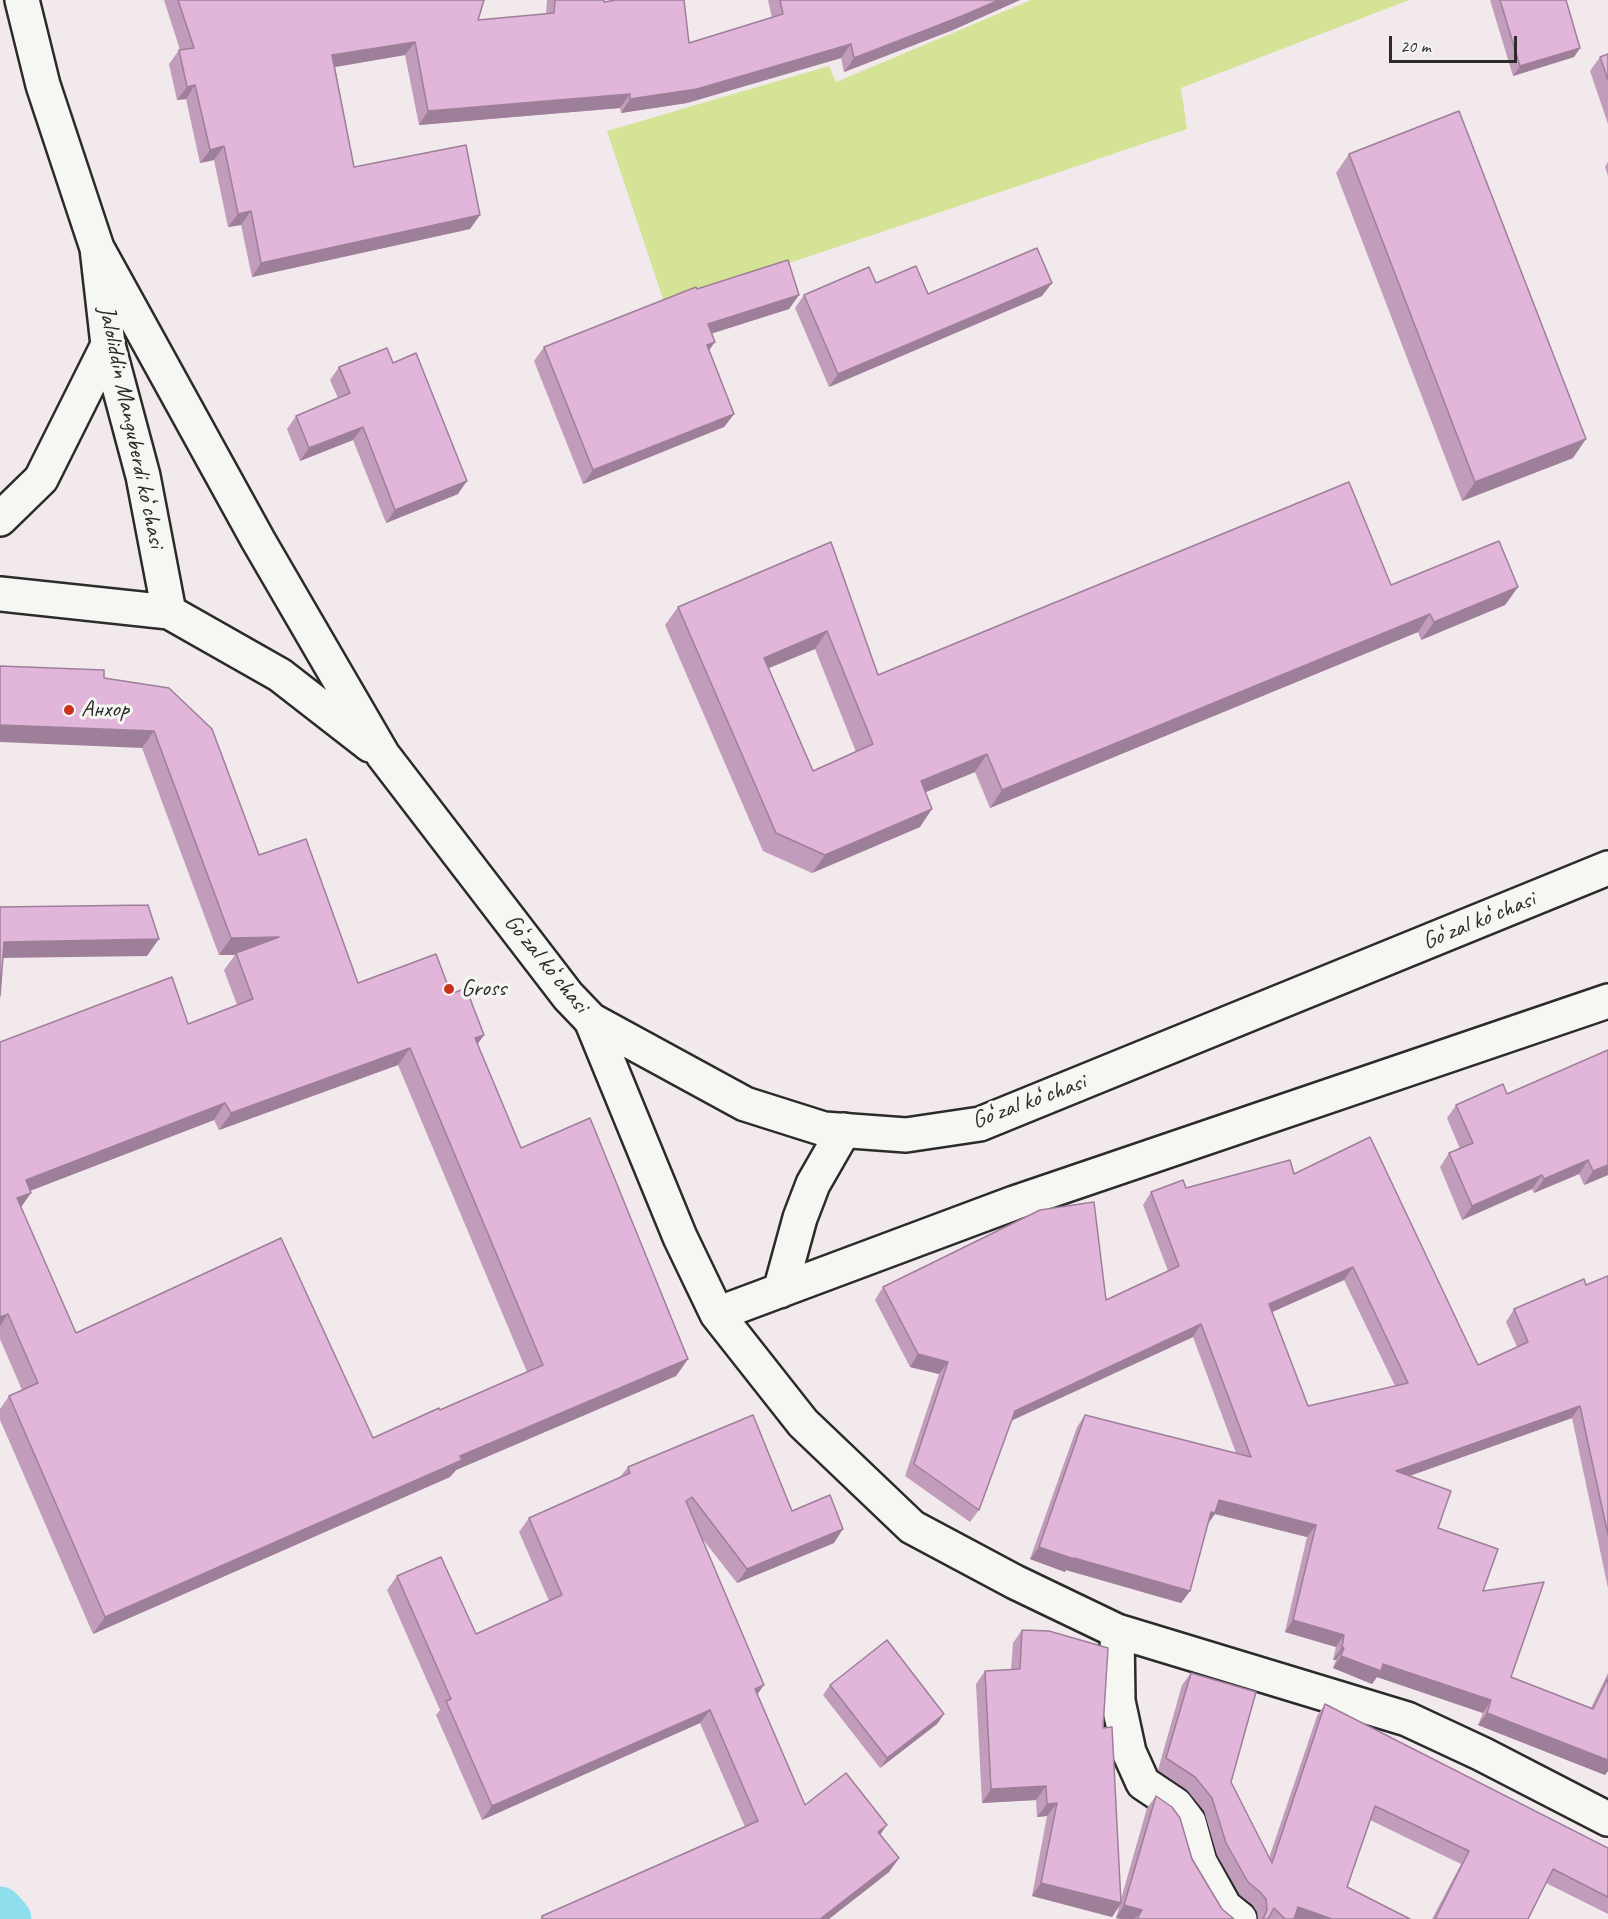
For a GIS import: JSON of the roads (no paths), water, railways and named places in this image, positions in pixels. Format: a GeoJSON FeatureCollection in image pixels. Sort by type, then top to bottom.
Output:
{"type":"FeatureCollection","features":[{"type":"Feature","properties":{"kind":"main road","name":"Jaloliddin Manguberdi koʻchasi"},"geometry":{"type":"LineString","coordinates":[[22,0],[43,85],[98,248],[108,345],[143,476],[169,612]]}},
{"type":"Feature","properties":{"kind":"main road"},"geometry":{"type":"LineString","coordinates":[[98,248],[258,540],[383,755]]}},
{"type":"Feature","properties":{"kind":"main road"},"geometry":{"type":"LineString","coordinates":[[0,519],[40,479],[108,345]]}},
{"type":"Feature","properties":{"kind":"main road"},"geometry":{"type":"LineString","coordinates":[[0,594],[169,612],[280,675],[383,755]]}},
{"type":"Feature","properties":{"kind":"main road","name":"Goʻzal koʻchasi"},"geometry":{"type":"LineString","coordinates":[[383,755],[561,987],[591,1020],[745,1104],[824,1129],[906,1135],[980,1124],[1608,868]]}},
{"type":"Feature","properties":{"kind":"main road"},"geometry":{"type":"LineString","coordinates":[[717,1314],[1014,1203],[1608,1001]]}},
{"type":"Feature","properties":{"kind":"main road"},"geometry":{"type":"LineString","coordinates":[[591,1020],[680,1237],[717,1314],[803,1423],[912,1527],[1015,1582],[1117,1631],[1407,1719],[1482,1754],[1608,1819]]}},
{"type":"Feature","properties":{"kind":"main road"},"geometry":{"type":"LineString","coordinates":[[780,1291],[800,1218],[813,1184],[844,1130]]}},
{"type":"Feature","properties":{"kind":"main road"},"geometry":{"type":"LineString","coordinates":[[1117,1631],[1118,1701],[1129,1752],[1143,1784],[1176,1805],[1189,1822],[1200,1862],[1225,1907],[1240,1919]]}},
{"type":"Feature","properties":{"kind":"waterway"},"geometry":{"type":"LineString","coordinates":[[0,1909],[9,1919]]}},
{"type":"Feature","properties":{"kind":"place","name":"Анхор"},"geometry":{"type":"Point","coordinates":[69,710]}},
{"type":"Feature","properties":{"kind":"place","name":"Gross"},"geometry":{"type":"Point","coordinates":[449,989]}}]}
